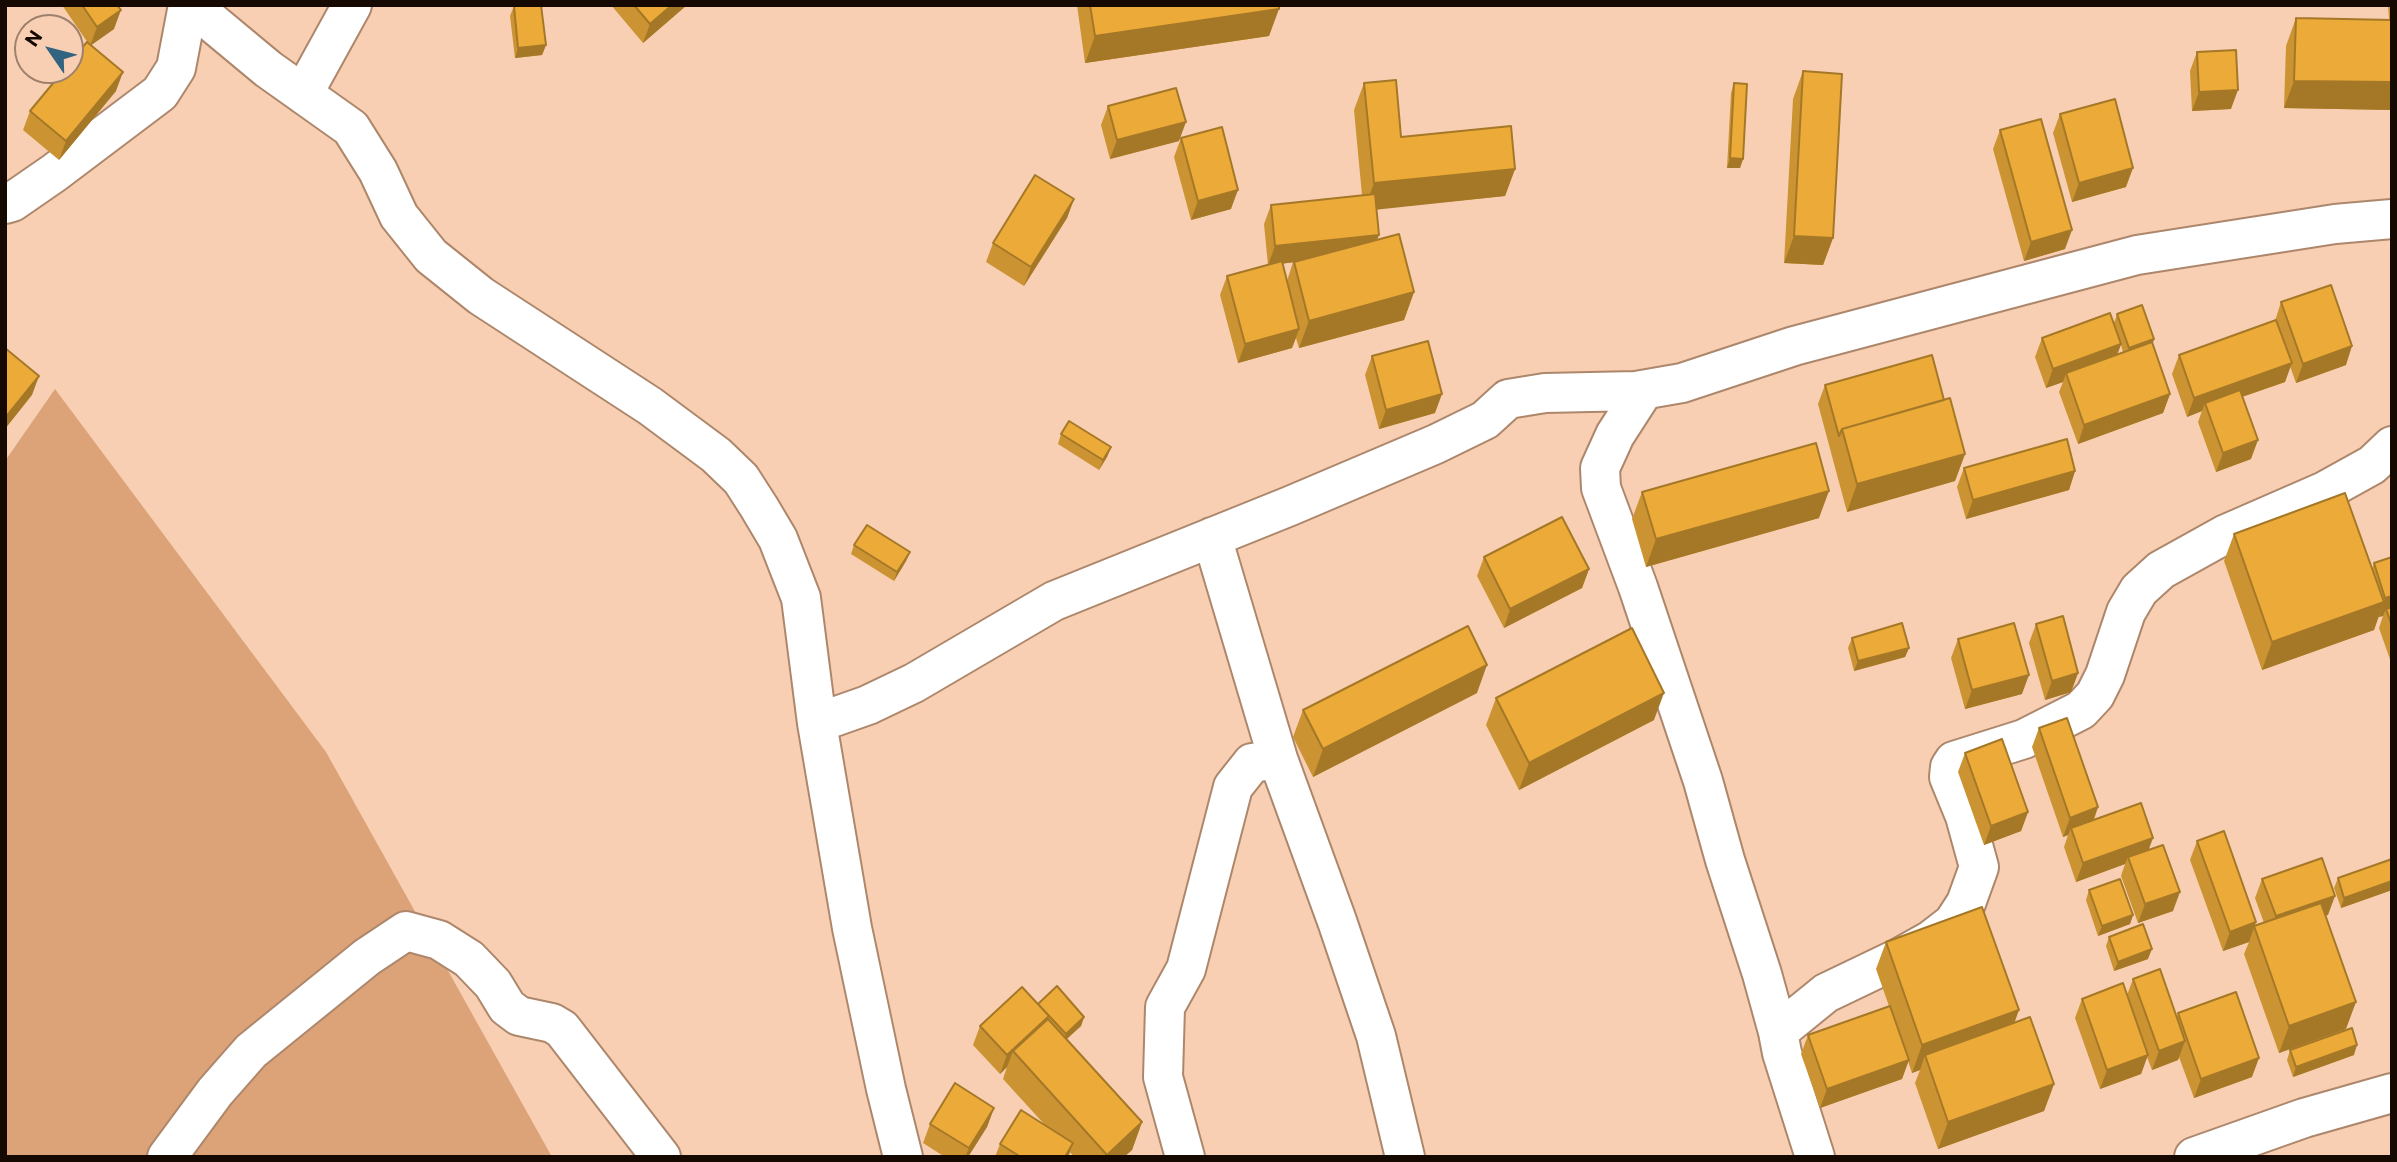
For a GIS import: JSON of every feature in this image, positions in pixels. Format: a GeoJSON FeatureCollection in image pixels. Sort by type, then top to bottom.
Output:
{"type":"FeatureCollection","features":[{"type":"Feature","properties":{"kind":"street"},"geometry":{"type":"LineString","coordinates":[[5,204],[54,173],[160,93],[176,68],[189,5],[268,69],[351,128],[378,171],[399,216],[430,256],[481,296],[650,406],[716,455],[741,479],[778,539],[801,598],[817,723],[852,928],[903,1157]]}},
{"type":"Feature","properties":{"kind":"street"},"geometry":{"type":"LineString","coordinates":[[303,94],[352,5]]}},
{"type":"Feature","properties":{"kind":"street"},"geometry":{"type":"LineString","coordinates":[[817,723],[868,705],[914,683],[1054,601],[1436,444],[1485,420],[1508,399],[1545,393],[1644,390],[1682,383],[1794,346],[2137,255],[2335,224],[2392,219]]}},
{"type":"Feature","properties":{"kind":"street"},"geometry":{"type":"LineString","coordinates":[[1644,390],[1615,435],[1600,468],[1601,488],[1703,781],[1815,1157]]}},
{"type":"Feature","properties":{"kind":"street"},"geometry":{"type":"LineString","coordinates":[[1778,1032],[1826,993],[1931,940],[1953,923],[1966,903],[1979,867],[1965,816],[1949,776],[1954,761],[2024,739],[2081,710],[2095,695],[2105,675],[2126,612],[2139,590],[2161,570],[2224,535],[2325,491],[2372,465],[2392,446]]}},
{"type":"Feature","properties":{"kind":"street"},"geometry":{"type":"LineString","coordinates":[[1212,537],[1278,759],[1376,1036],[1405,1157]]}},
{"type":"Feature","properties":{"kind":"street"},"geometry":{"type":"LineString","coordinates":[[1185,1157],[1163,1077],[1165,1007],[1186,969],[1233,787],[1252,763],[1278,759]]}},
{"type":"Feature","properties":{"kind":"street"},"geometry":{"type":"LineString","coordinates":[[167,1157],[215,1092],[251,1051],[367,957],[406,930],[439,940],[469,959],[493,984],[507,1007],[519,1016],[552,1023],[562,1029],[661,1157]]}},
{"type":"Feature","properties":{"kind":"street"},"geometry":{"type":"LineString","coordinates":[[2194,1157],[2304,1118],[2392,1093]]}},
{"type":"Feature","properties":{"kind":"shaded area"},"geometry":{"type":"Polygon","coordinates":[[[55,389],[326,752],[552,1157],[5,1157],[5,461],[55,389]]]}},
{"type":"Feature","properties":{"kind":"building"},"geometry":{"type":"Polygon","coordinates":[[[82,5],[117,5],[121,10],[97,27],[82,5]]]}},
{"type":"Feature","properties":{"kind":"building"},"geometry":{"type":"Polygon","coordinates":[[[541,5],[546,45],[518,48],[514,6],[541,5]]]}},
{"type":"Feature","properties":{"kind":"building"},"geometry":{"type":"Polygon","coordinates":[[[634,5],[672,5],[650,24],[634,5]]]}},
{"type":"Feature","properties":{"kind":"building"},"geometry":{"type":"Polygon","coordinates":[[[1090,5],[1279,5],[1279,9],[1095,36],[1090,5]]]}},
{"type":"Feature","properties":{"kind":"building"},"geometry":{"type":"Polygon","coordinates":[[[2296,18],[2392,20],[2392,82],[2294,81],[2296,18]]]}},
{"type":"Feature","properties":{"kind":"building"},"geometry":{"type":"Polygon","coordinates":[[[87,42],[123,72],[66,141],[30,111],[52,84],[84,84],[84,46],[87,42]]]}},
{"type":"Feature","properties":{"kind":"building"},"geometry":{"type":"Polygon","coordinates":[[[2236,50],[2238,90],[2199,92],[2197,52],[2236,50]]]}},
{"type":"Feature","properties":{"kind":"building"},"geometry":{"type":"Polygon","coordinates":[[[1803,71],[1842,74],[1833,238],[1794,236],[1803,71]]]}},
{"type":"Feature","properties":{"kind":"building"},"geometry":{"type":"Polygon","coordinates":[[[1396,80],[1401,137],[1511,126],[1515,169],[1374,183],[1364,83],[1396,80]]]}},
{"type":"Feature","properties":{"kind":"building"},"geometry":{"type":"Polygon","coordinates":[[[1734,83],[1747,84],[1743,159],[1730,158],[1734,83]]]}},
{"type":"Feature","properties":{"kind":"building"},"geometry":{"type":"Polygon","coordinates":[[[1176,88],[1186,122],[1117,140],[1108,106],[1176,88]]]}},
{"type":"Feature","properties":{"kind":"building"},"geometry":{"type":"Polygon","coordinates":[[[2115,99],[2133,168],[2079,183],[2060,114],[2115,99]]]}},
{"type":"Feature","properties":{"kind":"building"},"geometry":{"type":"Polygon","coordinates":[[[2041,119],[2072,230],[2031,242],[2000,130],[2041,119]]]}},
{"type":"Feature","properties":{"kind":"building"},"geometry":{"type":"Polygon","coordinates":[[[1222,127],[1238,190],[1198,201],[1181,138],[1222,127]]]}},
{"type":"Feature","properties":{"kind":"building"},"geometry":{"type":"Polygon","coordinates":[[[1035,175],[1074,199],[1031,267],[993,243],[1035,175]]]}},
{"type":"Feature","properties":{"kind":"building"},"geometry":{"type":"Polygon","coordinates":[[[1375,194],[1379,235],[1275,246],[1271,205],[1375,194]]]}},
{"type":"Feature","properties":{"kind":"building"},"geometry":{"type":"Polygon","coordinates":[[[1399,234],[1414,292],[1309,321],[1294,262],[1399,234]]]}},
{"type":"Feature","properties":{"kind":"building"},"geometry":{"type":"Polygon","coordinates":[[[1282,261],[1299,329],[1245,344],[1227,276],[1282,261]]]}},
{"type":"Feature","properties":{"kind":"building"},"geometry":{"type":"Polygon","coordinates":[[[2331,285],[2352,346],[2303,364],[2281,302],[2331,285]]]}},
{"type":"Feature","properties":{"kind":"building"},"geometry":{"type":"Polygon","coordinates":[[[2142,305],[2154,339],[2129,348],[2117,314],[2142,305]]]}},
{"type":"Feature","properties":{"kind":"building"},"geometry":{"type":"Polygon","coordinates":[[[2110,313],[2121,344],[2053,369],[2042,338],[2110,313]]]}},
{"type":"Feature","properties":{"kind":"building"},"geometry":{"type":"Polygon","coordinates":[[[2276,320],[2292,363],[2194,398],[2179,355],[2276,320]]]}},
{"type":"Feature","properties":{"kind":"building"},"geometry":{"type":"Polygon","coordinates":[[[1428,341],[1442,394],[1386,410],[1372,356],[1428,341]]]}},
{"type":"Feature","properties":{"kind":"building"},"geometry":{"type":"Polygon","coordinates":[[[2152,342],[2170,394],[2084,425],[2066,373],[2152,342]]]}},
{"type":"Feature","properties":{"kind":"building"},"geometry":{"type":"Polygon","coordinates":[[[5,348],[39,376],[5,418],[5,348]]]}},
{"type":"Feature","properties":{"kind":"building"},"geometry":{"type":"Polygon","coordinates":[[[1932,355],[1944,400],[1842,429],[1839,436],[1825,385],[1932,355]]]}},
{"type":"Feature","properties":{"kind":"building"},"geometry":{"type":"Polygon","coordinates":[[[2240,390],[2258,440],[2223,453],[2205,403],[2240,390]]]}},
{"type":"Feature","properties":{"kind":"building"},"geometry":{"type":"Polygon","coordinates":[[[1950,398],[1965,454],[1857,484],[1842,429],[1950,398]]]}},
{"type":"Feature","properties":{"kind":"building"},"geometry":{"type":"Polygon","coordinates":[[[1069,421],[1111,447],[1103,460],[1061,434],[1069,421]]]}},
{"type":"Feature","properties":{"kind":"building"},"geometry":{"type":"Polygon","coordinates":[[[2067,439],[2075,471],[1973,500],[1964,468],[2067,439]]]}},
{"type":"Feature","properties":{"kind":"building"},"geometry":{"type":"Polygon","coordinates":[[[1816,443],[1829,491],[1656,539],[1642,492],[1816,443]]]}},
{"type":"Feature","properties":{"kind":"building"},"geometry":{"type":"Polygon","coordinates":[[[2345,493],[2384,602],[2272,642],[2234,534],[2345,493]]]}},
{"type":"Feature","properties":{"kind":"building"},"geometry":{"type":"Polygon","coordinates":[[[1562,517],[1589,569],[1510,609],[1484,557],[1562,517]]]}},
{"type":"Feature","properties":{"kind":"building"},"geometry":{"type":"Polygon","coordinates":[[[867,525],[910,552],[897,572],[854,545],[867,525]]]}},
{"type":"Feature","properties":{"kind":"building"},"geometry":{"type":"Polygon","coordinates":[[[2392,557],[2392,596],[2385,598],[2374,563],[2392,557]]]}},
{"type":"Feature","properties":{"kind":"building"},"geometry":{"type":"Polygon","coordinates":[[[2392,607],[2392,626],[2386,609],[2392,607]]]}},
{"type":"Feature","properties":{"kind":"building"},"geometry":{"type":"Polygon","coordinates":[[[2063,616],[2078,673],[2052,681],[2036,624],[2063,616]]]}},
{"type":"Feature","properties":{"kind":"building"},"geometry":{"type":"Polygon","coordinates":[[[1902,623],[1909,648],[1858,661],[1852,638],[1902,623]]]}},
{"type":"Feature","properties":{"kind":"building"},"geometry":{"type":"Polygon","coordinates":[[[2014,623],[2029,675],[1972,690],[1958,639],[2014,623]]]}},
{"type":"Feature","properties":{"kind":"building"},"geometry":{"type":"Polygon","coordinates":[[[1468,626],[1487,665],[1323,749],[1303,710],[1468,626]]]}},
{"type":"Feature","properties":{"kind":"building"},"geometry":{"type":"Polygon","coordinates":[[[1632,628],[1664,693],[1529,763],[1496,698],[1632,628]]]}},
{"type":"Feature","properties":{"kind":"building"},"geometry":{"type":"Polygon","coordinates":[[[2067,718],[2098,807],[2070,818],[2039,728],[2067,718]]]}},
{"type":"Feature","properties":{"kind":"building"},"geometry":{"type":"Polygon","coordinates":[[[2002,739],[2028,812],[1991,826],[1965,753],[2002,739]]]}},
{"type":"Feature","properties":{"kind":"building"},"geometry":{"type":"Polygon","coordinates":[[[2141,803],[2153,838],[2083,863],[2071,828],[2141,803]]]}},
{"type":"Feature","properties":{"kind":"building"},"geometry":{"type":"Polygon","coordinates":[[[2224,831],[2256,922],[2230,932],[2197,841],[2224,831]]]}},
{"type":"Feature","properties":{"kind":"building"},"geometry":{"type":"Polygon","coordinates":[[[2163,845],[2180,892],[2145,904],[2128,857],[2163,845]]]}},
{"type":"Feature","properties":{"kind":"building"},"geometry":{"type":"Polygon","coordinates":[[[2322,858],[2335,896],[2276,916],[2262,879],[2322,858]]]}},
{"type":"Feature","properties":{"kind":"building"},"geometry":{"type":"Polygon","coordinates":[[[2392,859],[2392,881],[2344,898],[2338,878],[2392,859]]]}},
{"type":"Feature","properties":{"kind":"building"},"geometry":{"type":"Polygon","coordinates":[[[2120,879],[2133,915],[2102,926],[2089,890],[2120,879]]]}},
{"type":"Feature","properties":{"kind":"building"},"geometry":{"type":"Polygon","coordinates":[[[2321,903],[2356,1002],[2289,1026],[2254,926],[2321,903]]]}},
{"type":"Feature","properties":{"kind":"building"},"geometry":{"type":"Polygon","coordinates":[[[1982,907],[2019,1010],[1922,1045],[1886,942],[1982,907]]]}},
{"type":"Feature","properties":{"kind":"building"},"geometry":{"type":"Polygon","coordinates":[[[2143,924],[2152,949],[2118,962],[2109,937],[2143,924]]]}},
{"type":"Feature","properties":{"kind":"building"},"geometry":{"type":"Polygon","coordinates":[[[2160,969],[2185,1041],[2159,1051],[2133,979],[2160,969]]]}},
{"type":"Feature","properties":{"kind":"building"},"geometry":{"type":"Polygon","coordinates":[[[2123,983],[2148,1055],[2107,1070],[2082,999],[2123,983]]]}},
{"type":"Feature","properties":{"kind":"building"},"geometry":{"type":"Polygon","coordinates":[[[1057,986],[1084,1017],[1066,1034],[1038,1004],[1057,986]]]}},
{"type":"Feature","properties":{"kind":"building"},"geometry":{"type":"Polygon","coordinates":[[[1022,987],[1049,1016],[1007,1055],[980,1026],[1022,987]]]}},
{"type":"Feature","properties":{"kind":"building"},"geometry":{"type":"Polygon","coordinates":[[[2236,992],[2259,1058],[2201,1079],[2178,1013],[2236,992]]]}},
{"type":"Feature","properties":{"kind":"building"},"geometry":{"type":"Polygon","coordinates":[[[1890,1006],[1909,1060],[1827,1089],[1808,1035],[1890,1006]]]}},
{"type":"Feature","properties":{"kind":"building"},"geometry":{"type":"Polygon","coordinates":[[[2030,1017],[2054,1084],[1948,1122],[1925,1055],[2030,1017]]]}},
{"type":"Feature","properties":{"kind":"building"},"geometry":{"type":"Polygon","coordinates":[[[1048,1019],[1142,1122],[1107,1155],[1013,1051],[1048,1019]]]}},
{"type":"Feature","properties":{"kind":"building"},"geometry":{"type":"Polygon","coordinates":[[[2352,1028],[2357,1045],[2296,1067],[2290,1050],[2352,1028]]]}},
{"type":"Feature","properties":{"kind":"building"},"geometry":{"type":"Polygon","coordinates":[[[955,1083],[994,1108],[969,1148],[930,1124],[955,1083]]]}},
{"type":"Feature","properties":{"kind":"building"},"geometry":{"type":"Polygon","coordinates":[[[1021,1110],[1073,1143],[1065,1157],[1021,1157],[1000,1144],[1021,1110]]]}}]}
